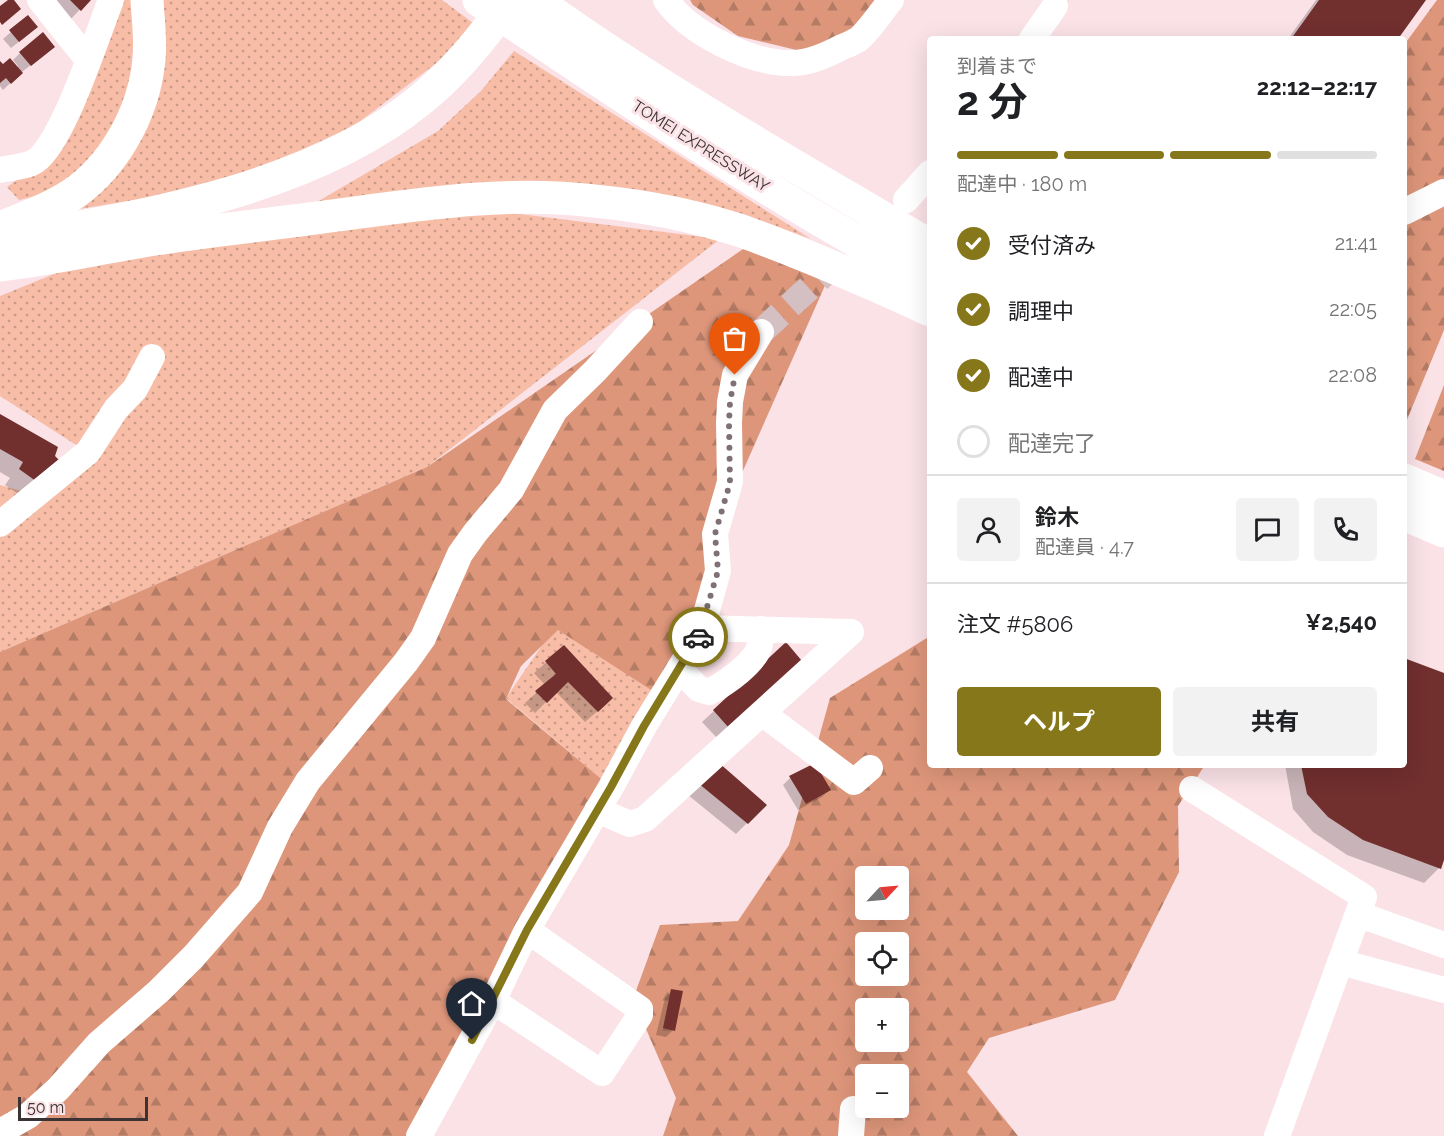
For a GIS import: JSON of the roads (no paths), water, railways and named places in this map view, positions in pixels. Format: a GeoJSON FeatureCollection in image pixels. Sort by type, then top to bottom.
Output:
{"type":"FeatureCollection","features":[{"type":"Feature","properties":{"kind":"highway"},"geometry":{"type":"LineString","coordinates":[[0,227],[65,199],[86,183],[121,142],[140,103],[149,60],[150,34],[147,0]]}},
{"type":"Feature","properties":{"kind":"highway","name":"TOMEI EXPRESSWAY"},"geometry":{"type":"LineString","coordinates":[[479,0],[563,20],[645,112],[743,173],[927,280]]}},
{"type":"Feature","properties":{"kind":"highway"},"geometry":{"type":"LineString","coordinates":[[0,237],[53,232],[150,214],[252,186],[327,156],[361,138],[418,102],[462,61],[488,31],[509,0]]}},
{"type":"Feature","properties":{"kind":"highway"},"geometry":{"type":"LineString","coordinates":[[155,239],[281,200],[370,157],[450,100],[509,36],[533,0]]}},
{"type":"Feature","properties":{"kind":"highway","name":"TOMEI EXPRESSWAY"},"geometry":{"type":"LineString","coordinates":[[533,0],[831,188],[927,244]]}},
{"type":"Feature","properties":{"kind":"highway"},"geometry":{"type":"LineString","coordinates":[[0,265],[43,260],[155,239],[436,202],[484,198],[593,200],[686,216],[743,232],[927,309]]}},
{"type":"Feature","properties":{"kind":"highway"},"geometry":{"type":"LineString","coordinates":[[0,277],[43,260]]}},
{"type":"Feature","properties":{"kind":"highway"},"geometry":{"type":"LineString","coordinates":[[1407,481],[1444,497]]}},
{"type":"Feature","properties":{"kind":"highway"},"geometry":{"type":"LineString","coordinates":[[1407,515],[1444,531]]}},
{"type":"Feature","properties":{"kind":"highway"},"geometry":{"type":"LineString","coordinates":[[1407,526],[1444,541]]}},
{"type":"Feature","properties":{"kind":"street"},"geometry":{"type":"LineString","coordinates":[[40,0],[88,60]]}},
{"type":"Feature","properties":{"kind":"street"},"geometry":{"type":"LineString","coordinates":[[0,170],[33,163],[51,144],[79,84],[111,0]]}},
{"type":"Feature","properties":{"kind":"street"},"geometry":{"type":"LineString","coordinates":[[666,0],[672,8],[700,30],[730,48],[763,60],[794,63],[821,58],[858,39],[891,0]]}},
{"type":"Feature","properties":{"kind":"street"},"geometry":{"type":"LineString","coordinates":[[1034,36],[1055,3]]}},
{"type":"Feature","properties":{"kind":"street"},"geometry":{"type":"LineString","coordinates":[[1049,36],[1055,3]]}},
{"type":"Feature","properties":{"kind":"street"},"geometry":{"type":"LineString","coordinates":[[906,200],[927,176]]}},
{"type":"Feature","properties":{"kind":"street"},"geometry":{"type":"LineString","coordinates":[[1407,210],[1444,192]]}},
{"type":"Feature","properties":{"kind":"street"},"geometry":{"type":"LineString","coordinates":[[0,1132],[28,1116],[58,1089],[99,1043],[159,991],[194,956],[250,892],[280,827],[308,781],[423,638],[460,555],[511,490],[555,411],[640,322]]}},
{"type":"Feature","properties":{"kind":"street"},"geometry":{"type":"LineString","coordinates":[[419,1136],[493,1001],[527,930],[644,726],[700,635],[718,571],[715,534],[730,483],[729,423],[735,375],[761,332]]}},
{"type":"Feature","properties":{"kind":"street"},"geometry":{"type":"LineString","coordinates":[[0,524],[88,452],[116,409],[135,389],[152,357]]}},
{"type":"Feature","properties":{"kind":"street"},"geometry":{"type":"LineString","coordinates":[[597,810],[630,824],[645,819],[851,632],[702,628]]}},
{"type":"Feature","properties":{"kind":"street"},"geometry":{"type":"LineString","coordinates":[[679,669],[699,689],[709,692],[756,656],[761,629]]}},
{"type":"Feature","properties":{"kind":"street"},"geometry":{"type":"LineString","coordinates":[[762,713],[854,782],[870,768]]}},
{"type":"Feature","properties":{"kind":"street"},"geometry":{"type":"LineString","coordinates":[[1192,789],[1364,897],[1277,1136]]}},
{"type":"Feature","properties":{"kind":"street"},"geometry":{"type":"LineString","coordinates":[[1356,920],[1369,918],[1444,945]]}},
{"type":"Feature","properties":{"kind":"street"},"geometry":{"type":"LineString","coordinates":[[493,1001],[602,1073],[640,1015],[640,1009],[527,930]]}},
{"type":"Feature","properties":{"kind":"street"},"geometry":{"type":"LineString","coordinates":[[1340,962],[1444,990]]}},
{"type":"Feature","properties":{"kind":"street"},"geometry":{"type":"LineString","coordinates":[[851,1136],[853,1108]]}},
{"type":"Feature","properties":{"kind":"tunnel"},"geometry":{"type":"LineString","coordinates":[[761,332],[845,255]]}}]}
